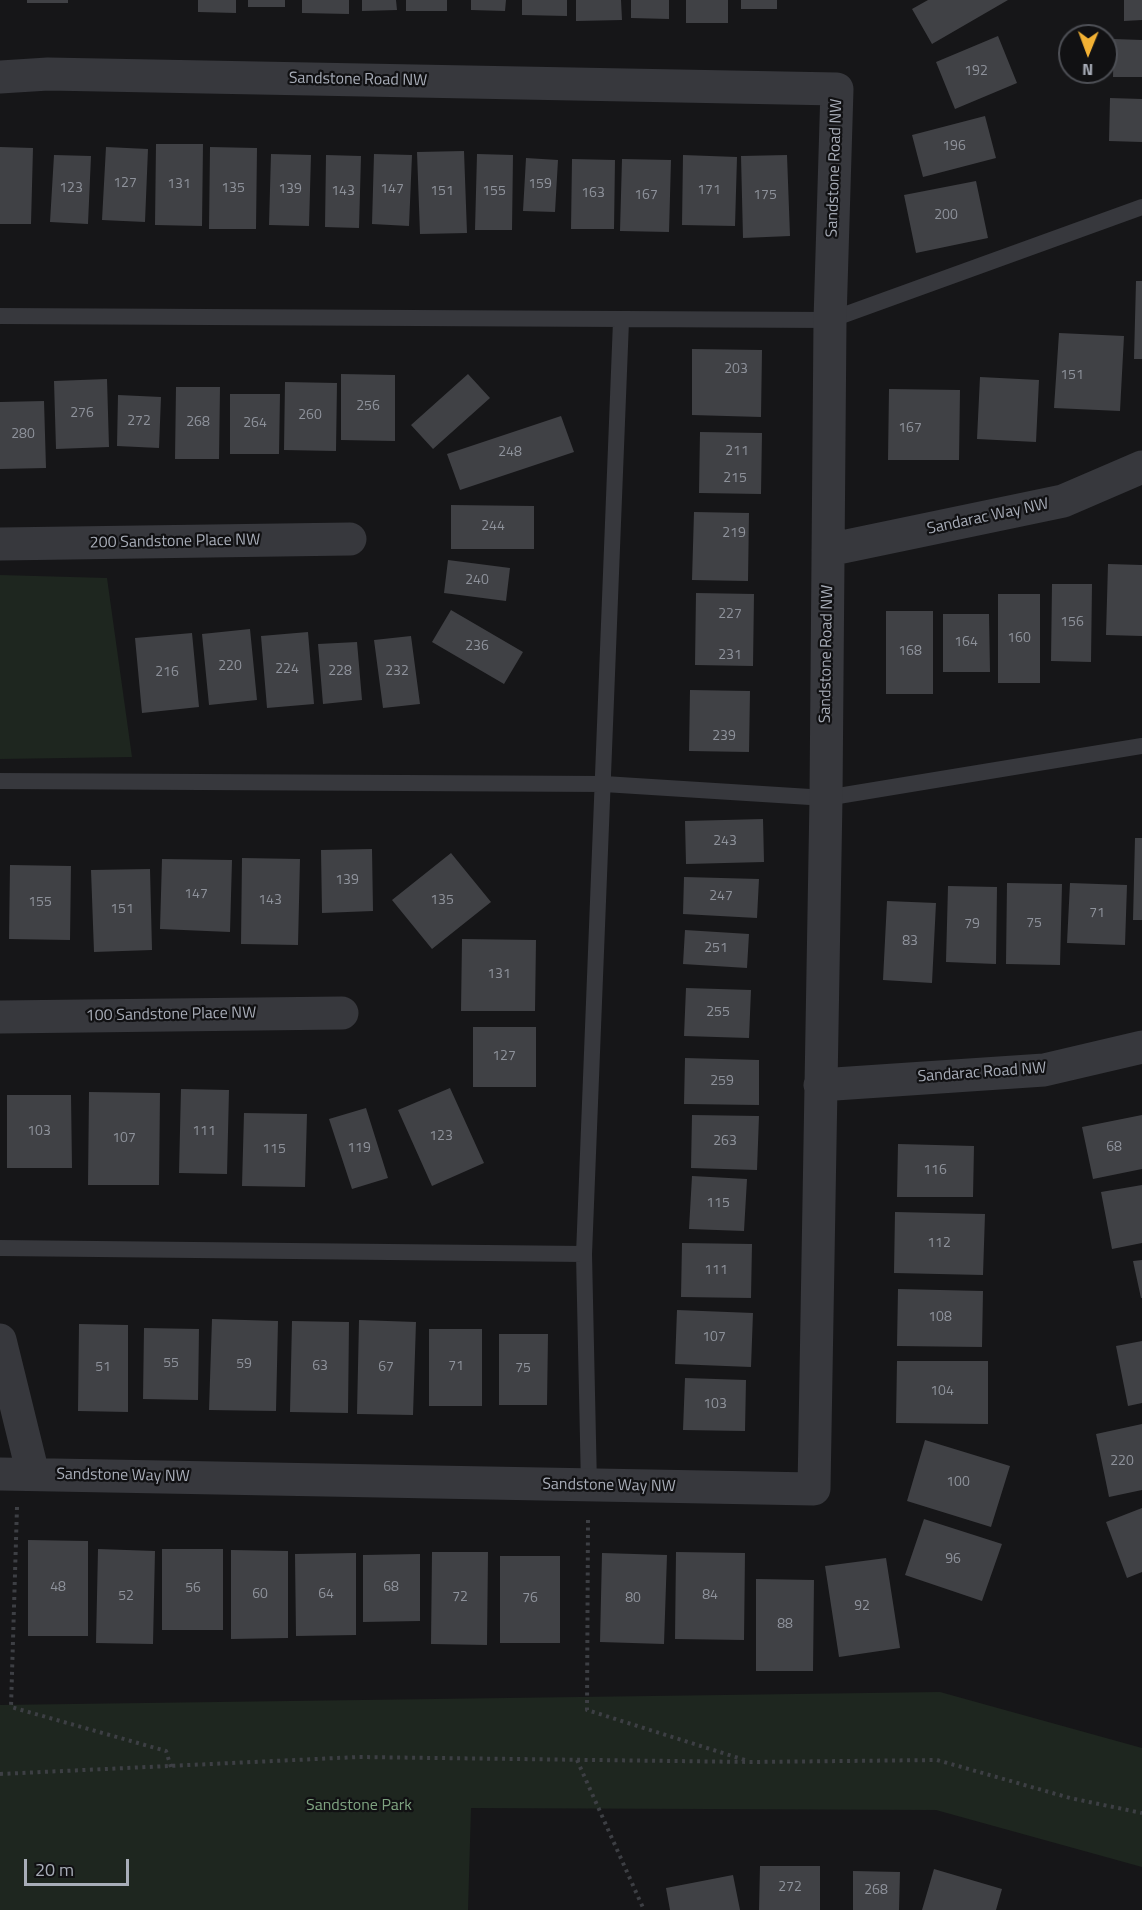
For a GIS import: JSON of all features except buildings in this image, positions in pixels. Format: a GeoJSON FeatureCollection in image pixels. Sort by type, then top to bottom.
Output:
{"type":"FeatureCollection","features":[{"type":"Feature","properties":{"kind":"street","name":"Sandstone Road NW"},"geometry":{"type":"LineString","coordinates":[[0,77],[48,74],[837,89],[830,320],[826,798],[820,1085]]}},
{"type":"Feature","properties":{"kind":"street","name":"Sandarac Way NW"},"geometry":{"type":"LineString","coordinates":[[828,550],[1063,501],[1142,467]]}},
{"type":"Feature","properties":{"kind":"street","name":"200 Sandstone Place NW"},"geometry":{"type":"LineString","coordinates":[[0,544],[350,539]]}},
{"type":"Feature","properties":{"kind":"street","name":"100 Sandstone Place NW"},"geometry":{"type":"LineString","coordinates":[[0,1017],[342,1013]]}},
{"type":"Feature","properties":{"kind":"street","name":"Sandarac Road NW"},"geometry":{"type":"LineString","coordinates":[[820,1085],[1044,1070],[1142,1047]]}},
{"type":"Feature","properties":{"kind":"street","name":"Sandstone Way NW"},"geometry":{"type":"LineString","coordinates":[[0,1473],[814,1489],[820,1085]]}},
{"type":"Feature","properties":{"kind":"street"},"geometry":{"type":"LineString","coordinates":[[0,1340],[33,1474]]}},
{"type":"Feature","properties":{"kind":"lane"},"geometry":{"type":"LineString","coordinates":[[0,315],[621,321],[830,320],[1142,207]]}},
{"type":"Feature","properties":{"kind":"lane"},"geometry":{"type":"LineString","coordinates":[[589,1486],[584,1254],[621,321]]}},
{"type":"Feature","properties":{"kind":"lane"},"geometry":{"type":"LineString","coordinates":[[0,781],[604,784],[826,798],[1142,746]]}},
{"type":"Feature","properties":{"kind":"lane"},"geometry":{"type":"LineString","coordinates":[[0,1248],[584,1254]]}},
{"type":"Feature","properties":{"kind":"path"},"geometry":{"type":"LineString","coordinates":[[33,1474],[16,1508],[11,1707],[166,1751],[171,1767]]}},
{"type":"Feature","properties":{"kind":"path"},"geometry":{"type":"LineString","coordinates":[[589,1486],[587,1710],[752,1762]]}},
{"type":"Feature","properties":{"kind":"path"},"geometry":{"type":"LineString","coordinates":[[0,1774],[358,1757],[752,1762],[937,1760],[1070,1798],[1142,1814]]}},
{"type":"Feature","properties":{"kind":"path"},"geometry":{"type":"LineString","coordinates":[[577,1760],[644,1910]]}},
{"type":"Feature","properties":{"kind":"green space"},"geometry":{"type":"Polygon","coordinates":[[[0,575],[107,578],[132,757],[0,759],[0,575]]]}},
{"type":"Feature","properties":{"kind":"green space","name":"Sandstone Park"},"geometry":{"type":"Polygon","coordinates":[[[940,1692],[1142,1748],[1142,1867],[936,1810],[471,1808],[468,1910],[0,1910],[0,1705],[940,1692]]]}}]}
